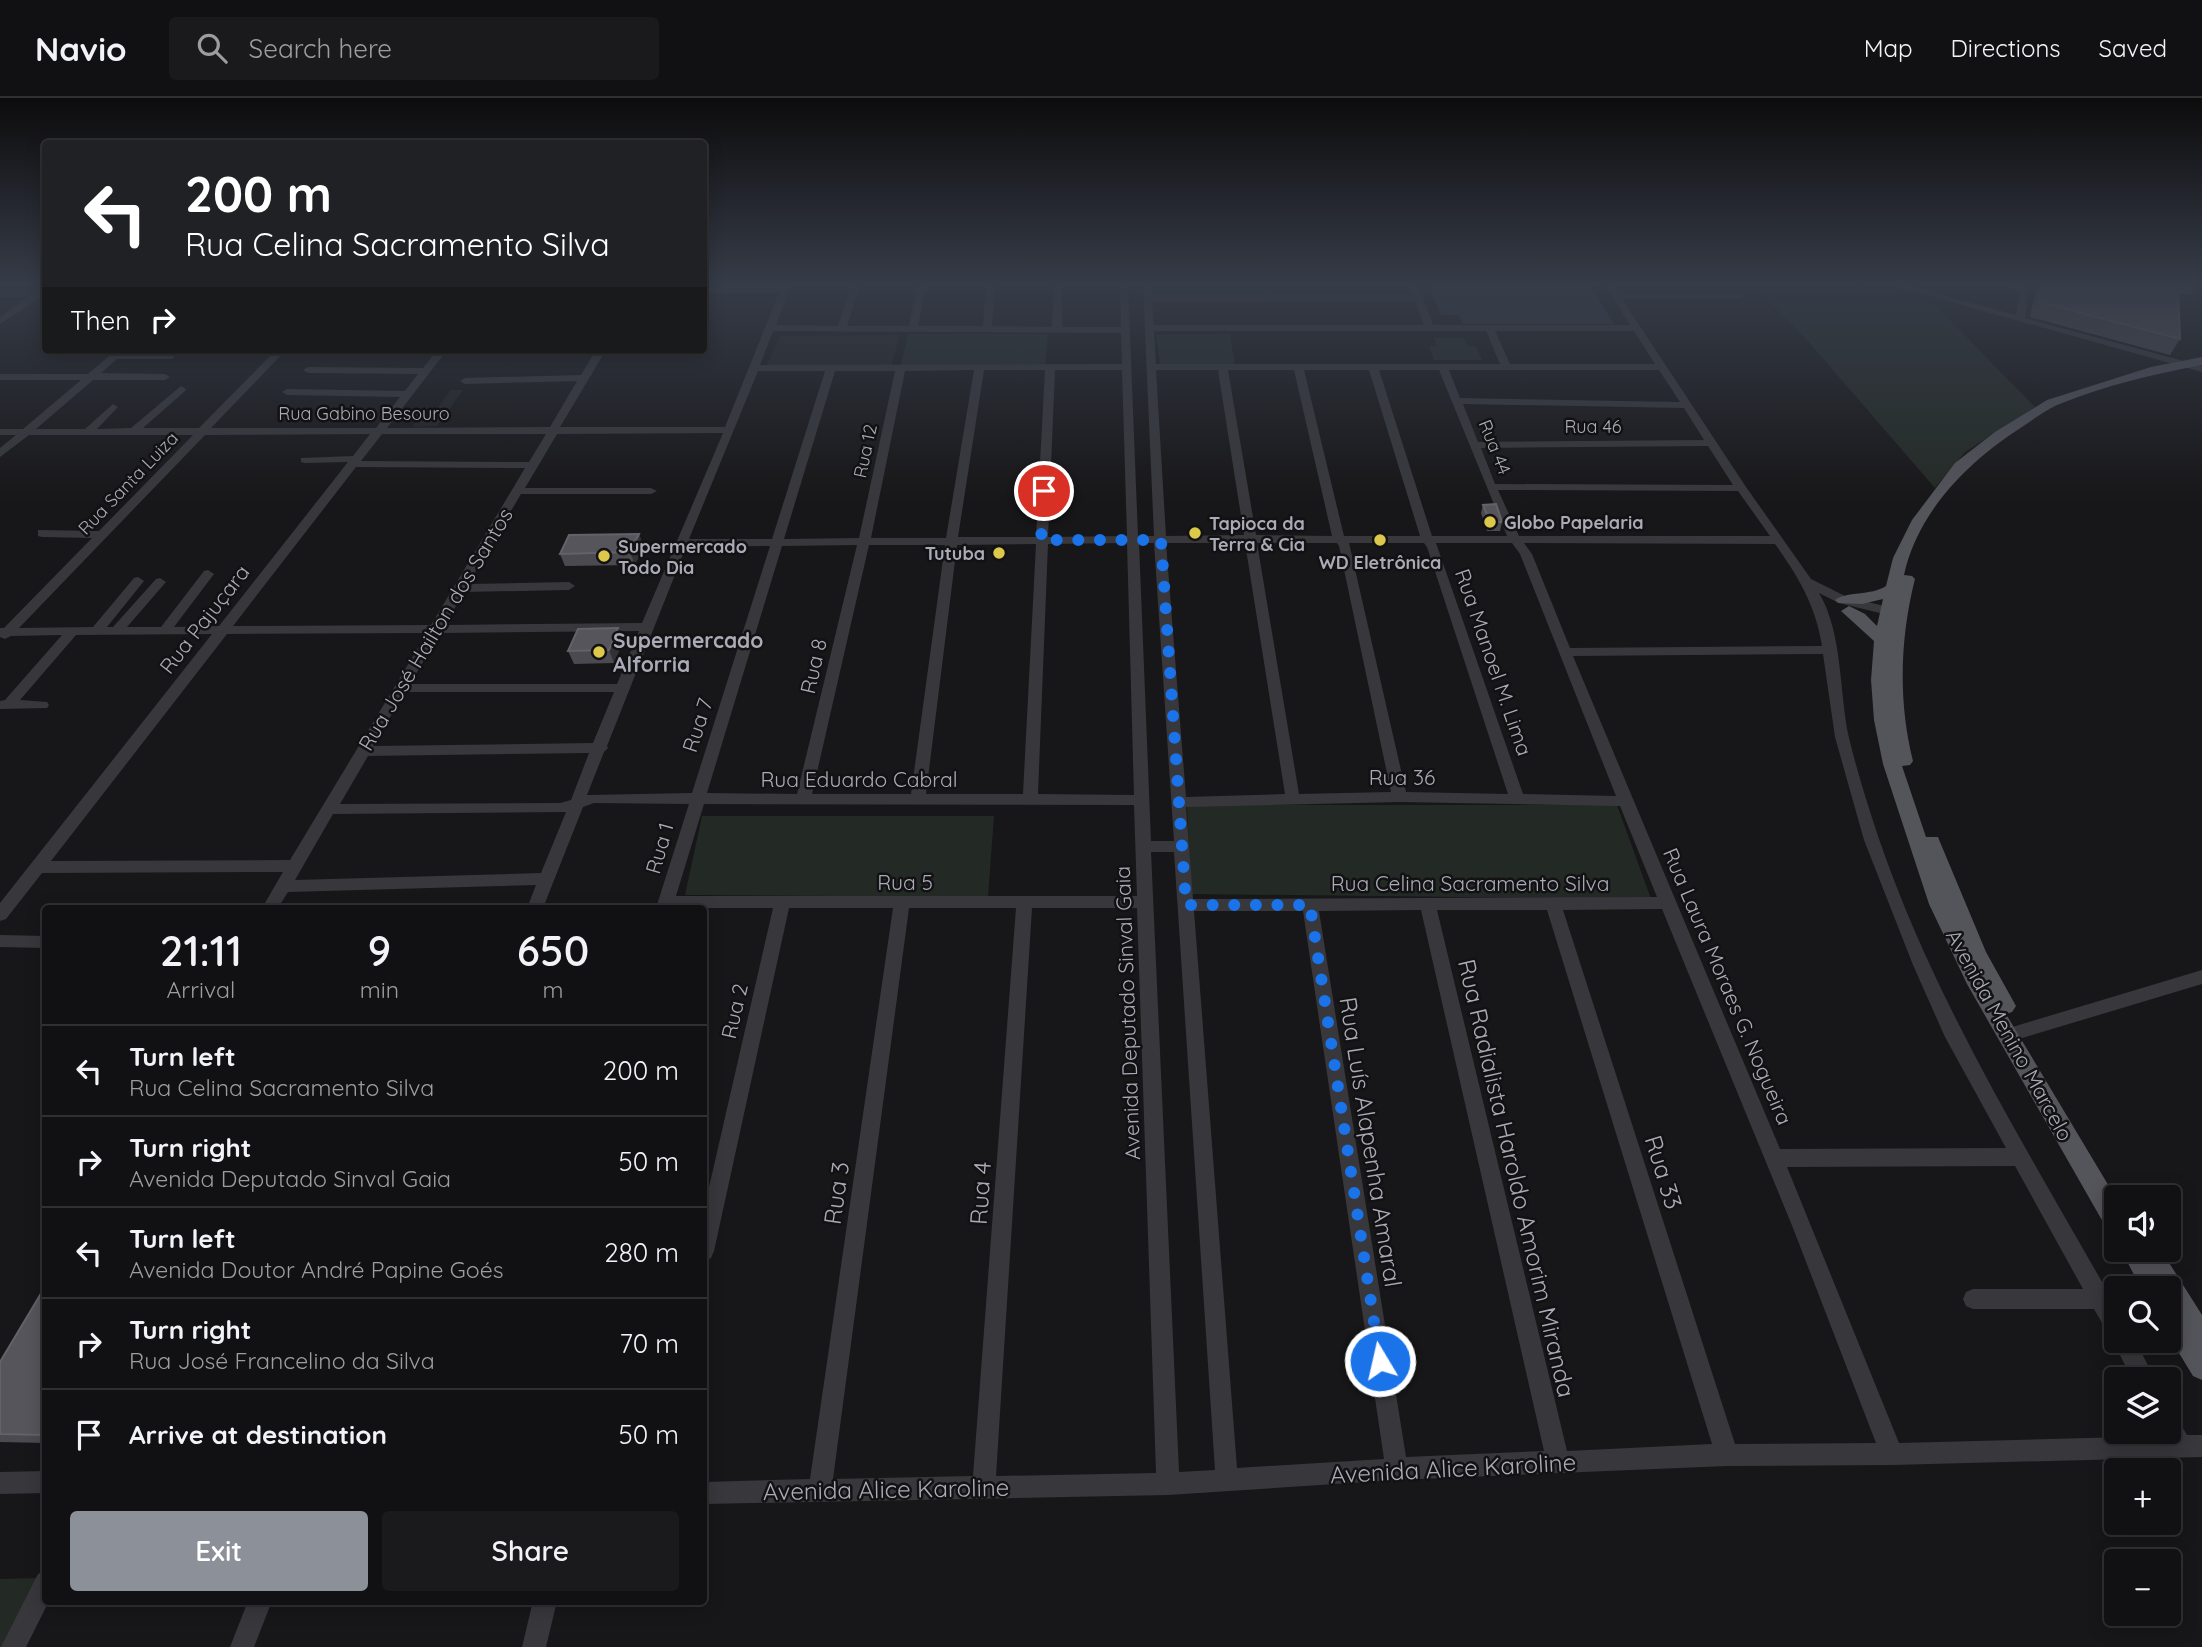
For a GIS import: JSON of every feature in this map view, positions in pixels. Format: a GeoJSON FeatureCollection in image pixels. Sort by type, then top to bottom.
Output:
{"type":"FeatureCollection","features":[{"type":"Feature","properties":{"kind":"main road","name":"Avenida Menino Marcelo"},"geometry":{"type":"LineString","coordinates":[[2110,1185],[2019,1032],[1976,953],[1935,853],[1901,751],[1895,682],[1892,589],[1900,558],[1917,523],[1940,490],[1960,466],[2000,435],[2051,403],[2155,370],[2199,366]]}},
{"type":"Feature","properties":{"kind":"main road","name":"Avenida Menino Marcelo"},"geometry":{"type":"LineString","coordinates":[[2104,1200],[1974,978],[1938,904],[1892,764],[1882,720],[1882,639],[1904,590],[1914,558],[1938,511],[1970,471],[2019,433],[2064,409],[2199,366]]}},
{"type":"Feature","properties":{"kind":"main road"},"geometry":{"type":"LineString","coordinates":[[1846,606],[1892,589]]}},
{"type":"Feature","properties":{"kind":"main road"},"geometry":{"type":"LineString","coordinates":[[1846,606],[1882,639]]}},
{"type":"Feature","properties":{"kind":"main road"},"geometry":{"type":"LineString","coordinates":[[2181,1314],[2202,1339]]}},
{"type":"Feature","properties":{"kind":"main road"},"geometry":{"type":"LineString","coordinates":[[2181,1326],[2202,1367]]}},
{"type":"Feature","properties":{"kind":"street"},"geometry":{"type":"LineString","coordinates":[[0,454],[114,357]]}},
{"type":"Feature","properties":{"kind":"street","name":"Rua Santa Luiza"},"geometry":{"type":"LineString","coordinates":[[3,634],[274,357]]}},
{"type":"Feature","properties":{"kind":"street","name":"Rua Pajuçara"},"geometry":{"type":"LineString","coordinates":[[0,915],[436,357]]}},
{"type":"Feature","properties":{"kind":"street","name":"Rua José Hailton dos Santos"},"geometry":{"type":"LineString","coordinates":[[272,905],[597,357]]}},
{"type":"Feature","properties":{"kind":"street"},"geometry":{"type":"LineString","coordinates":[[536,905],[601,748],[622,688],[759,357]]}},
{"type":"Feature","properties":{"kind":"street","name":"Avenida Deputado Sinval Gaia"},"geometry":{"type":"LineString","coordinates":[[1128,357],[1144,902],[1168,1484]]}},
{"type":"Feature","properties":{"kind":"street"},"geometry":{"type":"LineString","coordinates":[[1151,357],[1161,540],[1227,1481]]}},
{"type":"Feature","properties":{"kind":"street"},"geometry":{"type":"LineString","coordinates":[[1502,357],[1507,368]]}},
{"type":"Feature","properties":{"kind":"street"},"geometry":{"type":"LineString","coordinates":[[1655,357],[1807,582],[1816,600],[1825,624],[1842,737],[1872,840],[1921,965],[1954,1037],[2019,1157],[2104,1295]]}},
{"type":"Feature","properties":{"kind":"street"},"geometry":{"type":"LineString","coordinates":[[2168,357],[2199,366]]}},
{"type":"Feature","properties":{"kind":"street"},"geometry":{"type":"LineString","coordinates":[[755,368],[1128,367]]}},
{"type":"Feature","properties":{"kind":"street"},"geometry":{"type":"LineString","coordinates":[[1151,367],[1662,367]]}},
{"type":"Feature","properties":{"kind":"street"},"geometry":{"type":"LineString","coordinates":[[1298,367],[1335,531],[1345,547],[1400,797]]}},
{"type":"Feature","properties":{"kind":"street","name":"Rua Manoel M. Lima"},"geometry":{"type":"LineString","coordinates":[[1373,367],[1427,539],[1433,547],[1518,800]]}},
{"type":"Feature","properties":{"kind":"street","name":"Rua 7"},"geometry":{"type":"LineString","coordinates":[[695,800],[831,368]]}},
{"type":"Feature","properties":{"kind":"street","name":"Rua 12"},"geometry":{"type":"LineString","coordinates":[[864,541],[901,368]]}},
{"type":"Feature","properties":{"kind":"street"},"geometry":{"type":"LineString","coordinates":[[1030,800],[1050,368]]}},
{"type":"Feature","properties":{"kind":"street"},"geometry":{"type":"LineString","coordinates":[[1223,368],[1293,800]]}},
{"type":"Feature","properties":{"kind":"street","name":"Rua 44"},"geometry":{"type":"LineString","coordinates":[[1443,368],[1508,528],[1515,539]]}},
{"type":"Feature","properties":{"kind":"street"},"geometry":{"type":"LineString","coordinates":[[918,800],[952,540],[979,369]]}},
{"type":"Feature","properties":{"kind":"street"},"geometry":{"type":"LineString","coordinates":[[308,370],[426,370]]}},
{"type":"Feature","properties":{"kind":"street"},"geometry":{"type":"LineString","coordinates":[[0,377],[165,377]]}},
{"type":"Feature","properties":{"kind":"street"},"geometry":{"type":"LineString","coordinates":[[465,381],[584,378]]}},
{"type":"Feature","properties":{"kind":"street"},"geometry":{"type":"LineString","coordinates":[[135,430],[181,388]]}},
{"type":"Feature","properties":{"kind":"street"},"geometry":{"type":"LineString","coordinates":[[287,393],[409,394]]}},
{"type":"Feature","properties":{"kind":"street"},"geometry":{"type":"LineString","coordinates":[[1457,401],[1686,405]]}},
{"type":"Feature","properties":{"kind":"street"},"geometry":{"type":"LineString","coordinates":[[89,430],[113,407]]}},
{"type":"Feature","properties":{"kind":"street","name":"Rua Gabino Besouro"},"geometry":{"type":"LineString","coordinates":[[0,432],[552,432],[729,429]]}},
{"type":"Feature","properties":{"kind":"street","name":"Rua 46"},"geometry":{"type":"LineString","coordinates":[[1475,445],[1712,443]]}},
{"type":"Feature","properties":{"kind":"street"},"geometry":{"type":"LineString","coordinates":[[305,460],[531,465]]}},
{"type":"Feature","properties":{"kind":"street"},"geometry":{"type":"LineString","coordinates":[[1492,487],[1741,488]]}},
{"type":"Feature","properties":{"kind":"street"},"geometry":{"type":"LineString","coordinates":[[516,491],[651,491]]}},
{"type":"Feature","properties":{"kind":"street"},"geometry":{"type":"LineString","coordinates":[[42,533],[103,534]]}},
{"type":"Feature","properties":{"kind":"street"},"geometry":{"type":"LineString","coordinates":[[683,543],[1252,539],[1779,540]]}},
{"type":"Feature","properties":{"kind":"street","name":"Rua Laura Moraes G. Nogueira"},"geometry":{"type":"LineString","coordinates":[[1515,539],[1526,554],[1625,801],[1670,903],[1892,1454]]}},
{"type":"Feature","properties":{"kind":"street","name":"Rua 8"},"geometry":{"type":"LineString","coordinates":[[803,800],[864,541]]}},
{"type":"Feature","properties":{"kind":"street"},"geometry":{"type":"LineString","coordinates":[[165,630],[208,574]]}},
{"type":"Feature","properties":{"kind":"street"},"geometry":{"type":"LineString","coordinates":[[97,631],[138,581]]}},
{"type":"Feature","properties":{"kind":"street"},"geometry":{"type":"LineString","coordinates":[[117,631],[160,582]]}},
{"type":"Feature","properties":{"kind":"street"},"geometry":{"type":"LineString","coordinates":[[1807,582],[1846,606]]}},
{"type":"Feature","properties":{"kind":"street"},"geometry":{"type":"LineString","coordinates":[[460,588],[569,586]]}},
{"type":"Feature","properties":{"kind":"street"},"geometry":{"type":"LineString","coordinates":[[1816,600],[1832,608],[1846,606],[1893,615]]}},
{"type":"Feature","properties":{"kind":"street"},"geometry":{"type":"LineString","coordinates":[[3,634],[165,630],[647,627]]}},
{"type":"Feature","properties":{"kind":"street"},"geometry":{"type":"LineString","coordinates":[[5,705],[73,631]]}},
{"type":"Feature","properties":{"kind":"street"},"geometry":{"type":"LineString","coordinates":[[1564,652],[1827,650]]}},
{"type":"Feature","properties":{"kind":"street"},"geometry":{"type":"LineString","coordinates":[[401,688],[622,688]]}},
{"type":"Feature","properties":{"kind":"street"},"geometry":{"type":"LineString","coordinates":[[5,705],[42,705]]}},
{"type":"Feature","properties":{"kind":"street"},"geometry":{"type":"LineString","coordinates":[[363,751],[601,748]]}},
{"type":"Feature","properties":{"kind":"street","name":"Rua 36"},"geometry":{"type":"LineString","coordinates":[[1179,802],[1400,797],[1625,801]]}},
{"type":"Feature","properties":{"kind":"street","name":"Rua Eduardo Cabral"},"geometry":{"type":"LineString","coordinates":[[328,809],[560,808],[594,798],[1141,800]]}},
{"type":"Feature","properties":{"kind":"street","name":"Rua 1"},"geometry":{"type":"LineString","coordinates":[[665,905],[695,800]]}},
{"type":"Feature","properties":{"kind":"street"},"geometry":{"type":"LineString","coordinates":[[1144,847],[1182,846]]}},
{"type":"Feature","properties":{"kind":"street"},"geometry":{"type":"LineString","coordinates":[[37,867],[295,866]]}},
{"type":"Feature","properties":{"kind":"street"},"geometry":{"type":"LineString","coordinates":[[282,886],[547,879]]}},
{"type":"Feature","properties":{"kind":"street","name":"Rua 5"},"geometry":{"type":"LineString","coordinates":[[665,905],[1144,902]]}},
{"type":"Feature","properties":{"kind":"street","name":"Rua 2"},"geometry":{"type":"LineString","coordinates":[[707,1238],[782,903]]}},
{"type":"Feature","properties":{"kind":"street","name":"Rua 3"},"geometry":{"type":"LineString","coordinates":[[820,1490],[902,903]]}},
{"type":"Feature","properties":{"kind":"street","name":"Rua 4"},"geometry":{"type":"LineString","coordinates":[[984,1487],[1024,903]]}},
{"type":"Feature","properties":{"kind":"street","name":"Rua Celina Sacramento Silva"},"geometry":{"type":"LineString","coordinates":[[1186,905],[1670,903]]}},
{"type":"Feature","properties":{"kind":"street","name":"Rua 33"},"geometry":{"type":"LineString","coordinates":[[1553,904],[1727,1455]]}},
{"type":"Feature","properties":{"kind":"street","name":"Rua Luís Alapenha Amaral"},"geometry":{"type":"LineString","coordinates":[[1310,905],[1397,1469]]}},
{"type":"Feature","properties":{"kind":"street","name":"Rua Radialista Haroldo Amorim Miranda"},"geometry":{"type":"LineString","coordinates":[[1428,905],[1558,1462]]}},
{"type":"Feature","properties":{"kind":"street"},"geometry":{"type":"LineString","coordinates":[[0,941],[42,942]]}},
{"type":"Feature","properties":{"kind":"street"},"geometry":{"type":"LineString","coordinates":[[2019,1032],[2202,977]]}},
{"type":"Feature","properties":{"kind":"street"},"geometry":{"type":"LineString","coordinates":[[1775,1158],[2019,1157]]}},
{"type":"Feature","properties":{"kind":"street"},"geometry":{"type":"LineString","coordinates":[[1973,1299],[2104,1300]]}},
{"type":"Feature","properties":{"kind":"street","name":"Avenida Alice Karoline"},"geometry":{"type":"LineString","coordinates":[[707,1493],[1168,1484],[1397,1469],[1727,1455],[1892,1454],[2191,1446]]}},
{"type":"Feature","properties":{"kind":"street"},"geometry":{"type":"LineString","coordinates":[[0,1483],[42,1482]]}},
{"type":"Feature","properties":{"kind":"street"},"geometry":{"type":"LineString","coordinates":[[13,1647],[42,1590]]}},
{"type":"Feature","properties":{"kind":"street"},"geometry":{"type":"LineString","coordinates":[[242,1647],[258,1605]]}},
{"type":"Feature","properties":{"kind":"street"},"geometry":{"type":"LineString","coordinates":[[534,1647],[544,1605]]}},
{"type":"Feature","properties":{"kind":"shaded area"},"geometry":{"type":"Polygon","coordinates":[[[770,357],[894,357],[891,366],[766,367],[770,357]]]}},
{"type":"Feature","properties":{"kind":"shaded area"},"geometry":{"type":"Polygon","coordinates":[[[903,357],[1046,357],[1045,368],[900,368],[903,357]]]}},
{"type":"Feature","properties":{"kind":"shaded area"},"geometry":{"type":"Polygon","coordinates":[[[1159,357],[1234,357],[1235,366],[1160,364],[1159,357]]]}},
{"type":"Feature","properties":{"kind":"shaded area"},"geometry":{"type":"Polygon","coordinates":[[[1433,357],[1481,357],[1482,360],[1434,360],[1433,357]]]}},
{"type":"Feature","properties":{"kind":"shaded area"},"geometry":{"type":"Polygon","coordinates":[[[1822,357],[1986,357],[2035,407],[1965,452],[1935,488],[1822,357]]]}},
{"type":"Feature","properties":{"kind":"shaded area"},"geometry":{"type":"Polygon","coordinates":[[[451,390],[463,390],[437,426],[412,427],[418,420],[428,420],[451,390]]]}},
{"type":"Feature","properties":{"kind":"shaded area"},"geometry":{"type":"Polygon","coordinates":[[[1187,805],[1617,805],[1651,899],[1191,894],[1187,805]]]}},
{"type":"Feature","properties":{"kind":"shaded area"},"geometry":{"type":"Polygon","coordinates":[[[702,816],[994,816],[988,897],[685,895],[702,816]]]}},
{"type":"Feature","properties":{"kind":"shaded area"},"geometry":{"type":"Polygon","coordinates":[[[41,1578],[6,1647],[0,1647],[0,1579],[41,1578]]]}},
{"type":"Feature","properties":{"kind":"building"},"geometry":{"type":"Polygon","coordinates":[[[1496,504],[1502,522],[1490,522],[1483,505],[1496,504]]]}},
{"type":"Feature","properties":{"kind":"building"},"geometry":{"type":"Polygon","coordinates":[[[639,534],[630,552],[560,554],[569,535],[639,534]]]}},
{"type":"Feature","properties":{"kind":"building"},"geometry":{"type":"Polygon","coordinates":[[[618,628],[609,650],[568,651],[578,629],[618,628]]]}},
{"type":"Feature","properties":{"kind":"building"},"geometry":{"type":"Polygon","coordinates":[[[42,1292],[42,1435],[0,1434],[0,1362],[42,1292]]]}},
{"type":"Feature","properties":{"kind":"place","name":"Globo Papelaria"},"geometry":{"type":"Point","coordinates":[1490,522]}},
{"type":"Feature","properties":{"kind":"place","name":"Tapioca da Terra & Cia"},"geometry":{"type":"Point","coordinates":[1195,533]}},
{"type":"Feature","properties":{"kind":"place","name":"WD Eletrônica"},"geometry":{"type":"Point","coordinates":[1380,540]}},
{"type":"Feature","properties":{"kind":"place","name":"Tutuba"},"geometry":{"type":"Point","coordinates":[999,553]}},
{"type":"Feature","properties":{"kind":"place","name":"Supermercado Todo Dia"},"geometry":{"type":"Point","coordinates":[604,556]}},
{"type":"Feature","properties":{"kind":"place","name":"Supermercado Alforria"},"geometry":{"type":"Point","coordinates":[599,652]}},
{"type":"Feature","properties":{"kind":"route"},"geometry":{"type":"LineString","coordinates":[[1044,491],[1041,540],[1161,540],[1186,905],[1310,905],[1380,1361]]}}]}
